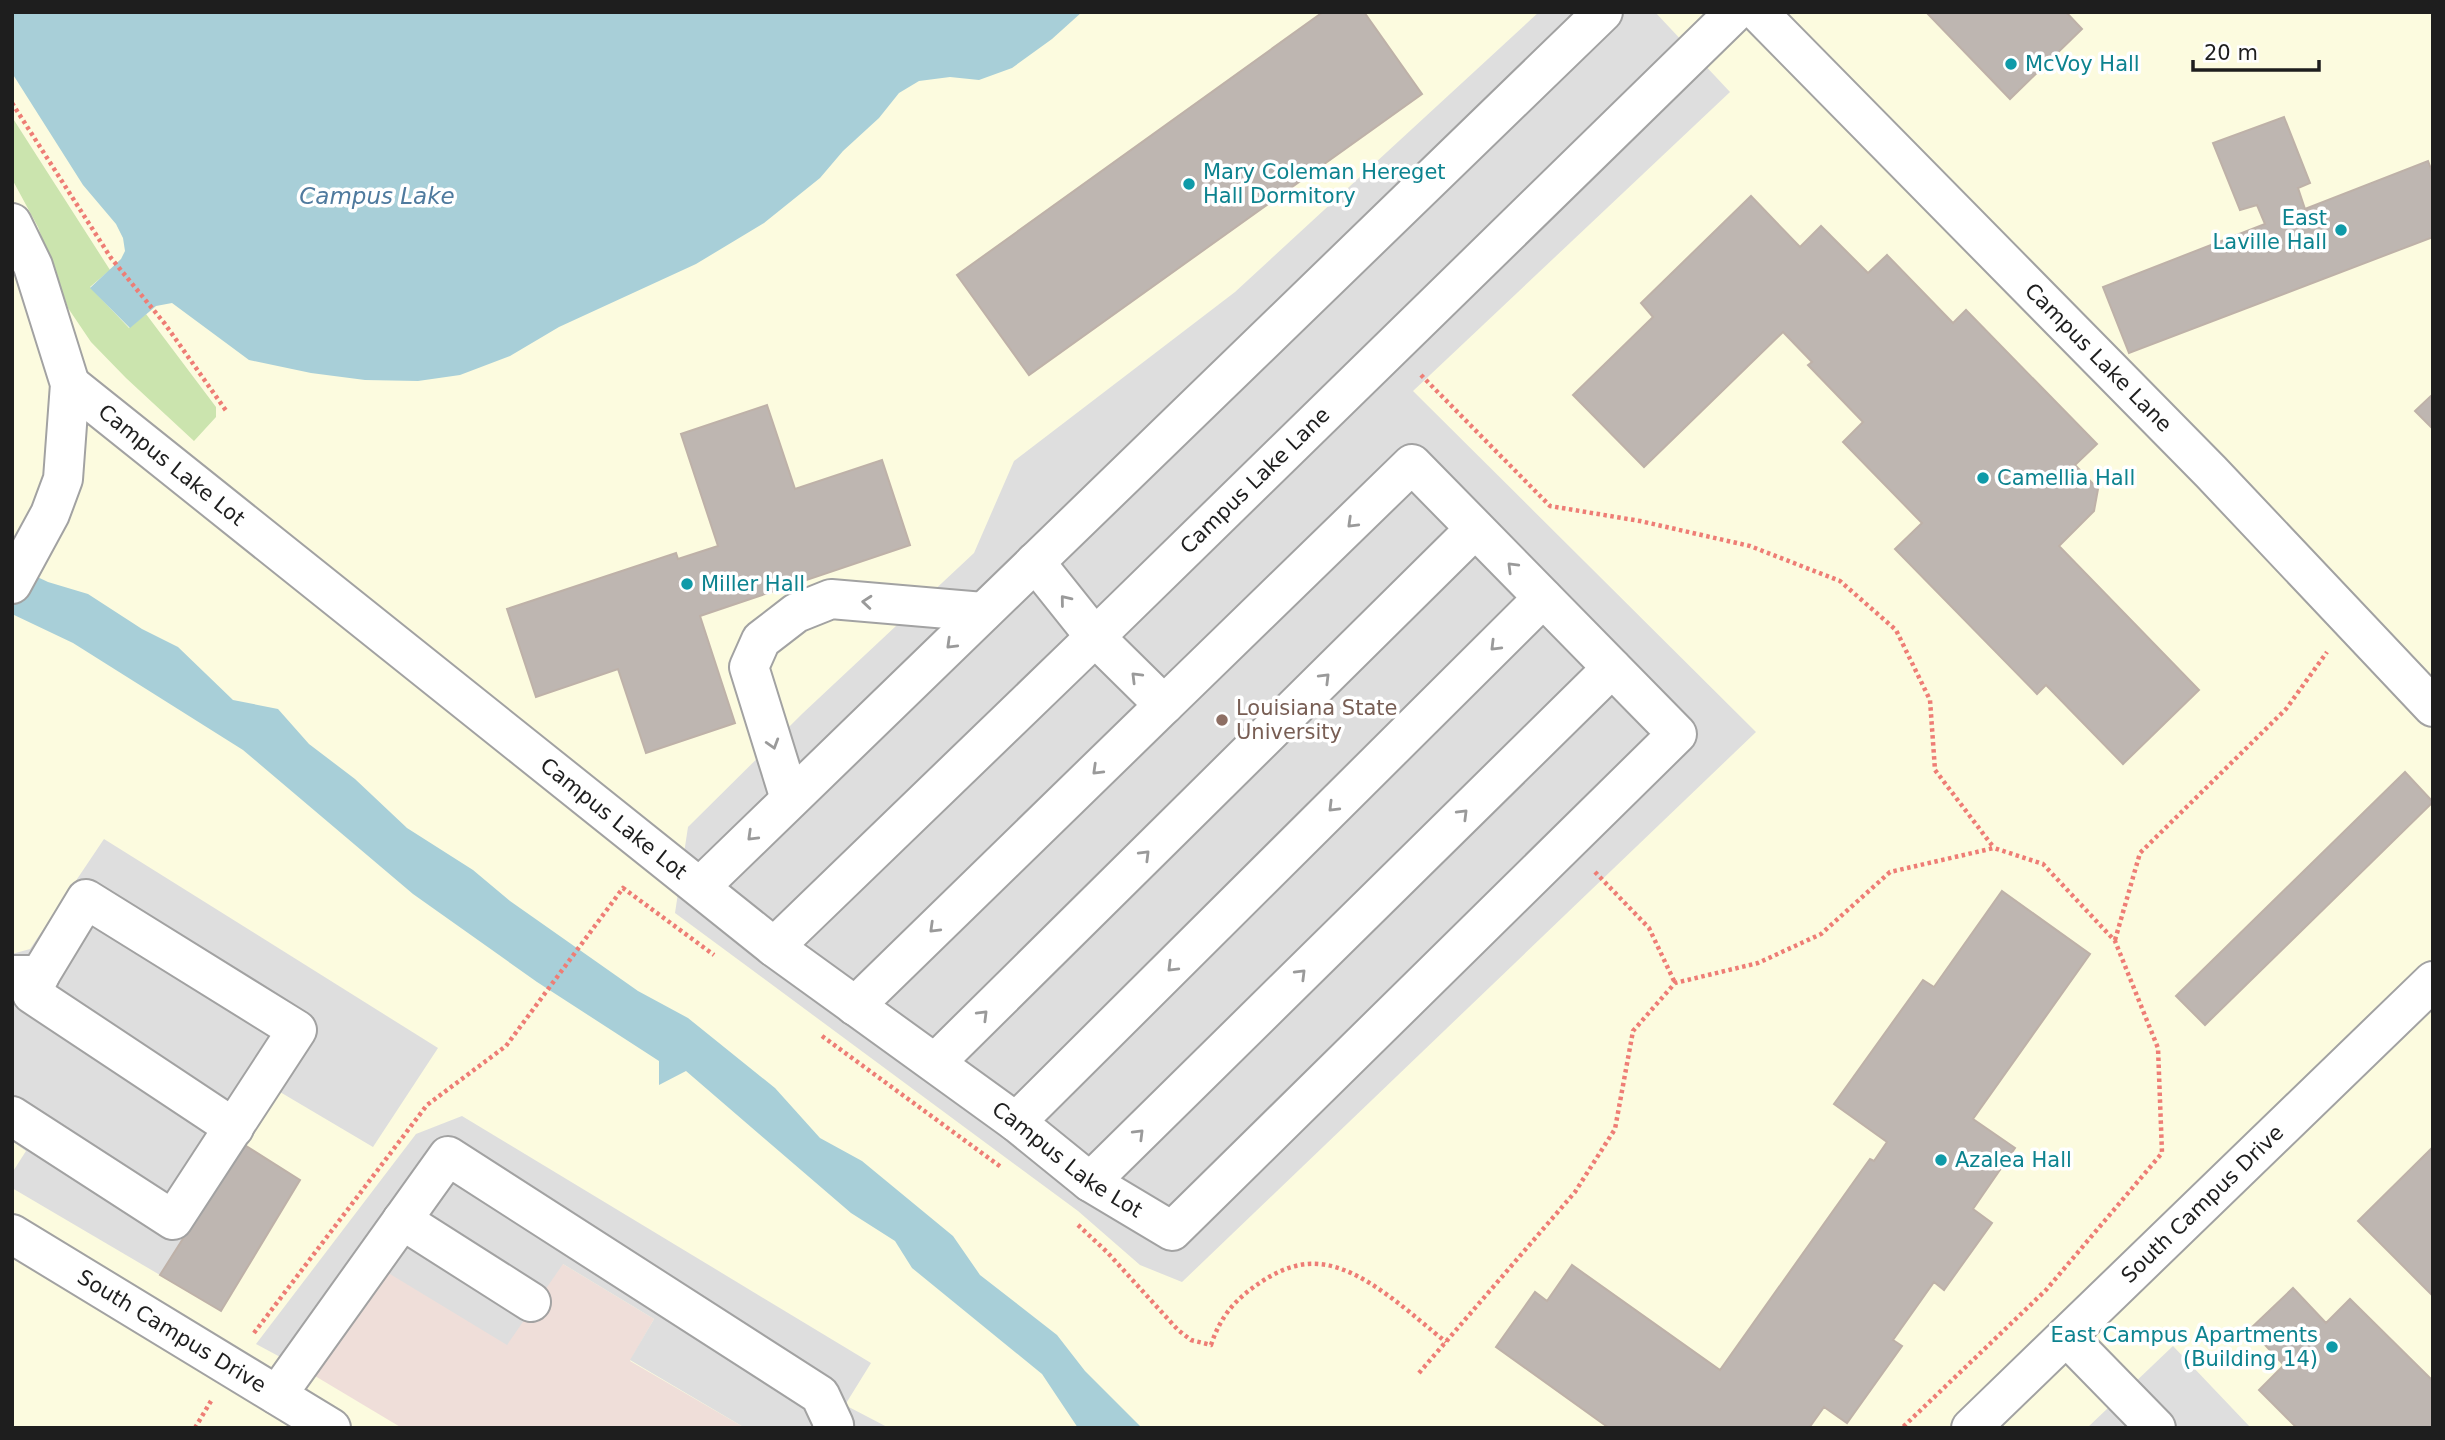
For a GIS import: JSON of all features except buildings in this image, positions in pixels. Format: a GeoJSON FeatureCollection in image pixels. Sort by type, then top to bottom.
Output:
{"type":"FeatureCollection","features":[{"type":"Feature","properties":{"kind":"street"},"geometry":{"type":"LineString","coordinates":[[700,887],[1603,12]]}},
{"type":"Feature","properties":{"kind":"street","name":"Campus Lake Lane"},"geometry":{"type":"LineString","coordinates":[[774,947],[1735,12]]}},
{"type":"Feature","properties":{"kind":"street","name":"Campus Lake Lane"},"geometry":{"type":"LineString","coordinates":[[1758,12],[2211,472],[2433,707]]}},
{"type":"Feature","properties":{"kind":"street"},"geometry":{"type":"LineString","coordinates":[[12,223],[33,266],[70,384],[62,479],[50,514],[12,584]]}},
{"type":"Feature","properties":{"kind":"street","name":"Campus Lake Lot"},"geometry":{"type":"LineString","coordinates":[[70,384],[774,947],[1016,1122],[1090,1182],[1172,1231],[1567,843]]}},
{"type":"Feature","properties":{"kind":"street"},"geometry":{"type":"LineString","coordinates":[[855,1006],[1412,464],[1677,734],[1567,843]]}},
{"type":"Feature","properties":{"kind":"street"},"geometry":{"type":"LineString","coordinates":[[935,1063],[1475,530]]}},
{"type":"Feature","properties":{"kind":"street"},"geometry":{"type":"LineString","coordinates":[[1035,562],[1095,637],[1164,705]]}},
{"type":"Feature","properties":{"kind":"street"},"geometry":{"type":"LineString","coordinates":[[1016,1122],[1543,598]]}},
{"type":"Feature","properties":{"kind":"street"},"geometry":{"type":"LineString","coordinates":[[790,799],[749,667],[761,640],[796,613],[831,599],[984,612]]}},
{"type":"Feature","properties":{"kind":"street"},"geometry":{"type":"LineString","coordinates":[[1090,1182],[1612,668]]}},
{"type":"Feature","properties":{"kind":"street"},"geometry":{"type":"LineString","coordinates":[[12,1115],[173,1220],[234,1128],[297,1030],[86,899],[26,975],[32,994],[234,1128]]}},
{"type":"Feature","properties":{"kind":"street","name":"South Campus Drive"},"geometry":{"type":"LineString","coordinates":[[1971,1428],[2433,981]]}},
{"type":"Feature","properties":{"kind":"street"},"geometry":{"type":"LineString","coordinates":[[277,1395],[448,1156],[820,1395],[834,1425],[832,1428]]}},
{"type":"Feature","properties":{"kind":"street"},"geometry":{"type":"LineString","coordinates":[[402,1220],[531,1302]]}},
{"type":"Feature","properties":{"kind":"street","name":"South Campus Drive"},"geometry":{"type":"LineString","coordinates":[[12,1234],[331,1428]]}},
{"type":"Feature","properties":{"kind":"street"},"geometry":{"type":"LineString","coordinates":[[2066,1336],[2155,1428]]}},
{"type":"Feature","properties":{"kind":"path"},"geometry":{"type":"LineString","coordinates":[[12,103],[111,258],[165,324],[227,412]]}},
{"type":"Feature","properties":{"kind":"path"},"geometry":{"type":"LineString","coordinates":[[1392,346],[1550,506],[1640,521],[1750,546],[1840,581],[1896,630],[1930,700],[1935,769],[1994,848]]}},
{"type":"Feature","properties":{"kind":"path"},"geometry":{"type":"LineString","coordinates":[[2115,941],[2140,853],[2286,709],[2350,619]]}},
{"type":"Feature","properties":{"kind":"path"},"geometry":{"type":"LineString","coordinates":[[1567,843],[1649,928],[1675,983]]}},
{"type":"Feature","properties":{"kind":"path"},"geometry":{"type":"LineString","coordinates":[[1419,1373],[1575,1192],[1615,1129],[1633,1031],[1675,983],[1758,963],[1821,934],[1890,872],[1994,848],[2043,864],[2115,941],[2158,1048],[2162,1153],[2046,1290],[1902,1428]]}},
{"type":"Feature","properties":{"kind":"path"},"geometry":{"type":"LineString","coordinates":[[249,1340],[428,1105],[506,1046],[623,888],[721,961]]}},
{"type":"Feature","properties":{"kind":"path"},"geometry":{"type":"LineString","coordinates":[[820,1035],[1008,1172]]}},
{"type":"Feature","properties":{"kind":"path"},"geometry":{"type":"LineString","coordinates":[[1070,1219],[1107,1252],[1178,1330],[1191,1340],[1211,1345],[1218,1324],[1232,1306],[1249,1289],[1278,1271],[1297,1265],[1320,1264],[1347,1271],[1357,1277],[1446,1342]]}},
{"type":"Feature","properties":{"kind":"path"},"geometry":{"type":"LineString","coordinates":[[195,1428],[215,1394]]}},
{"type":"Feature","properties":{"kind":"shaded area","name":"Louisiana State University"},"geometry":{"type":"Polygon","coordinates":[[[12,12],[2433,12],[2433,1428],[12,1428],[12,12]]]}},
{"type":"Feature","properties":{"kind":"shaded area"},"geometry":{"type":"Polygon","coordinates":[[[1539,12],[1655,12],[1730,92],[1413,391],[1756,732],[1182,1282],[1140,1265],[1078,1211],[675,913],[688,827],[803,713],[974,553],[1014,461],[1235,292],[1539,12]]]}},
{"type":"Feature","properties":{"kind":"shaded area"},"geometry":{"type":"Polygon","coordinates":[[[104,839],[438,1048],[373,1147],[280,1092],[160,1275],[12,1188],[12,1173],[26,1151],[12,1141],[12,954],[30,949],[104,839]]]}},
{"type":"Feature","properties":{"kind":"shaded area"},"geometry":{"type":"Polygon","coordinates":[[[462,1116],[871,1363],[845,1405],[889,1428],[745,1428],[630,1360],[654,1319],[563,1264],[507,1345],[385,1271],[310,1373],[256,1344],[416,1134],[462,1116]]]}},
{"type":"Feature","properties":{"kind":"shaded area"},"geometry":{"type":"Polygon","coordinates":[[[563,1264],[654,1319],[630,1361],[745,1428],[402,1428],[310,1373],[385,1271],[563,1264]]]}},
{"type":"Feature","properties":{"kind":"shaded area"},"geometry":{"type":"Polygon","coordinates":[[[2173,1346],[2251,1428],[2087,1428],[2173,1346]]]}},
{"type":"Feature","properties":{"kind":"green space"},"geometry":{"type":"Polygon","coordinates":[[[12,117],[110,270],[90,287],[129,328],[146,314],[216,407],[216,417],[194,441],[91,342],[68,308],[38,227],[12,179],[12,117]]]}},
{"type":"Feature","properties":{"kind":"water","name":"Campus Lake"},"geometry":{"type":"Polygon","coordinates":[[[12,12],[1082,12],[1052,39],[1012,68],[979,80],[950,77],[919,81],[899,93],[879,118],[843,151],[820,178],[764,223],[696,264],[559,327],[510,356],[460,375],[418,381],[365,380],[311,373],[249,360],[172,303],[156,306],[130,328],[90,288],[121,259],[125,251],[123,238],[116,224],[83,185],[12,73],[12,12]]]}},
{"type":"Feature","properties":{"kind":"water"},"geometry":{"type":"Polygon","coordinates":[[[12,565],[48,582],[88,594],[142,629],[178,647],[233,700],[278,709],[309,744],[355,779],[407,828],[473,870],[510,901],[638,991],[688,1018],[775,1088],[820,1138],[862,1161],[953,1236],[980,1275],[1057,1335],[1085,1371],[1142,1428],[1078,1428],[1042,1374],[912,1268],[895,1241],[851,1213],[686,1071],[659,1085],[659,1061],[537,982],[413,894],[243,750],[73,643],[12,614],[12,565]]]}},
{"type":"Feature","properties":{"kind":"place","name":"McVoy Hall"},"geometry":{"type":"Point","coordinates":[2011,64]}},
{"type":"Feature","properties":{"kind":"place","name":"Mary Coleman Hereget Hall Dormitory"},"geometry":{"type":"Point","coordinates":[1189,184]}},
{"type":"Feature","properties":{"kind":"place","name":"East Laville Hall"},"geometry":{"type":"Point","coordinates":[2341,230]}},
{"type":"Feature","properties":{"kind":"place","name":"Camellia Hall"},"geometry":{"type":"Point","coordinates":[1983,478]}},
{"type":"Feature","properties":{"kind":"place","name":"Miller Hall"},"geometry":{"type":"Point","coordinates":[687,584]}},
{"type":"Feature","properties":{"kind":"place","name":"Louisiana State University"},"geometry":{"type":"Point","coordinates":[1222,720]}},
{"type":"Feature","properties":{"kind":"place","name":"Azalea Hall"},"geometry":{"type":"Point","coordinates":[1941,1160]}},
{"type":"Feature","properties":{"kind":"place","name":"East Campus Apartments (Building 14)"},"geometry":{"type":"Point","coordinates":[2332,1347]}}]}
